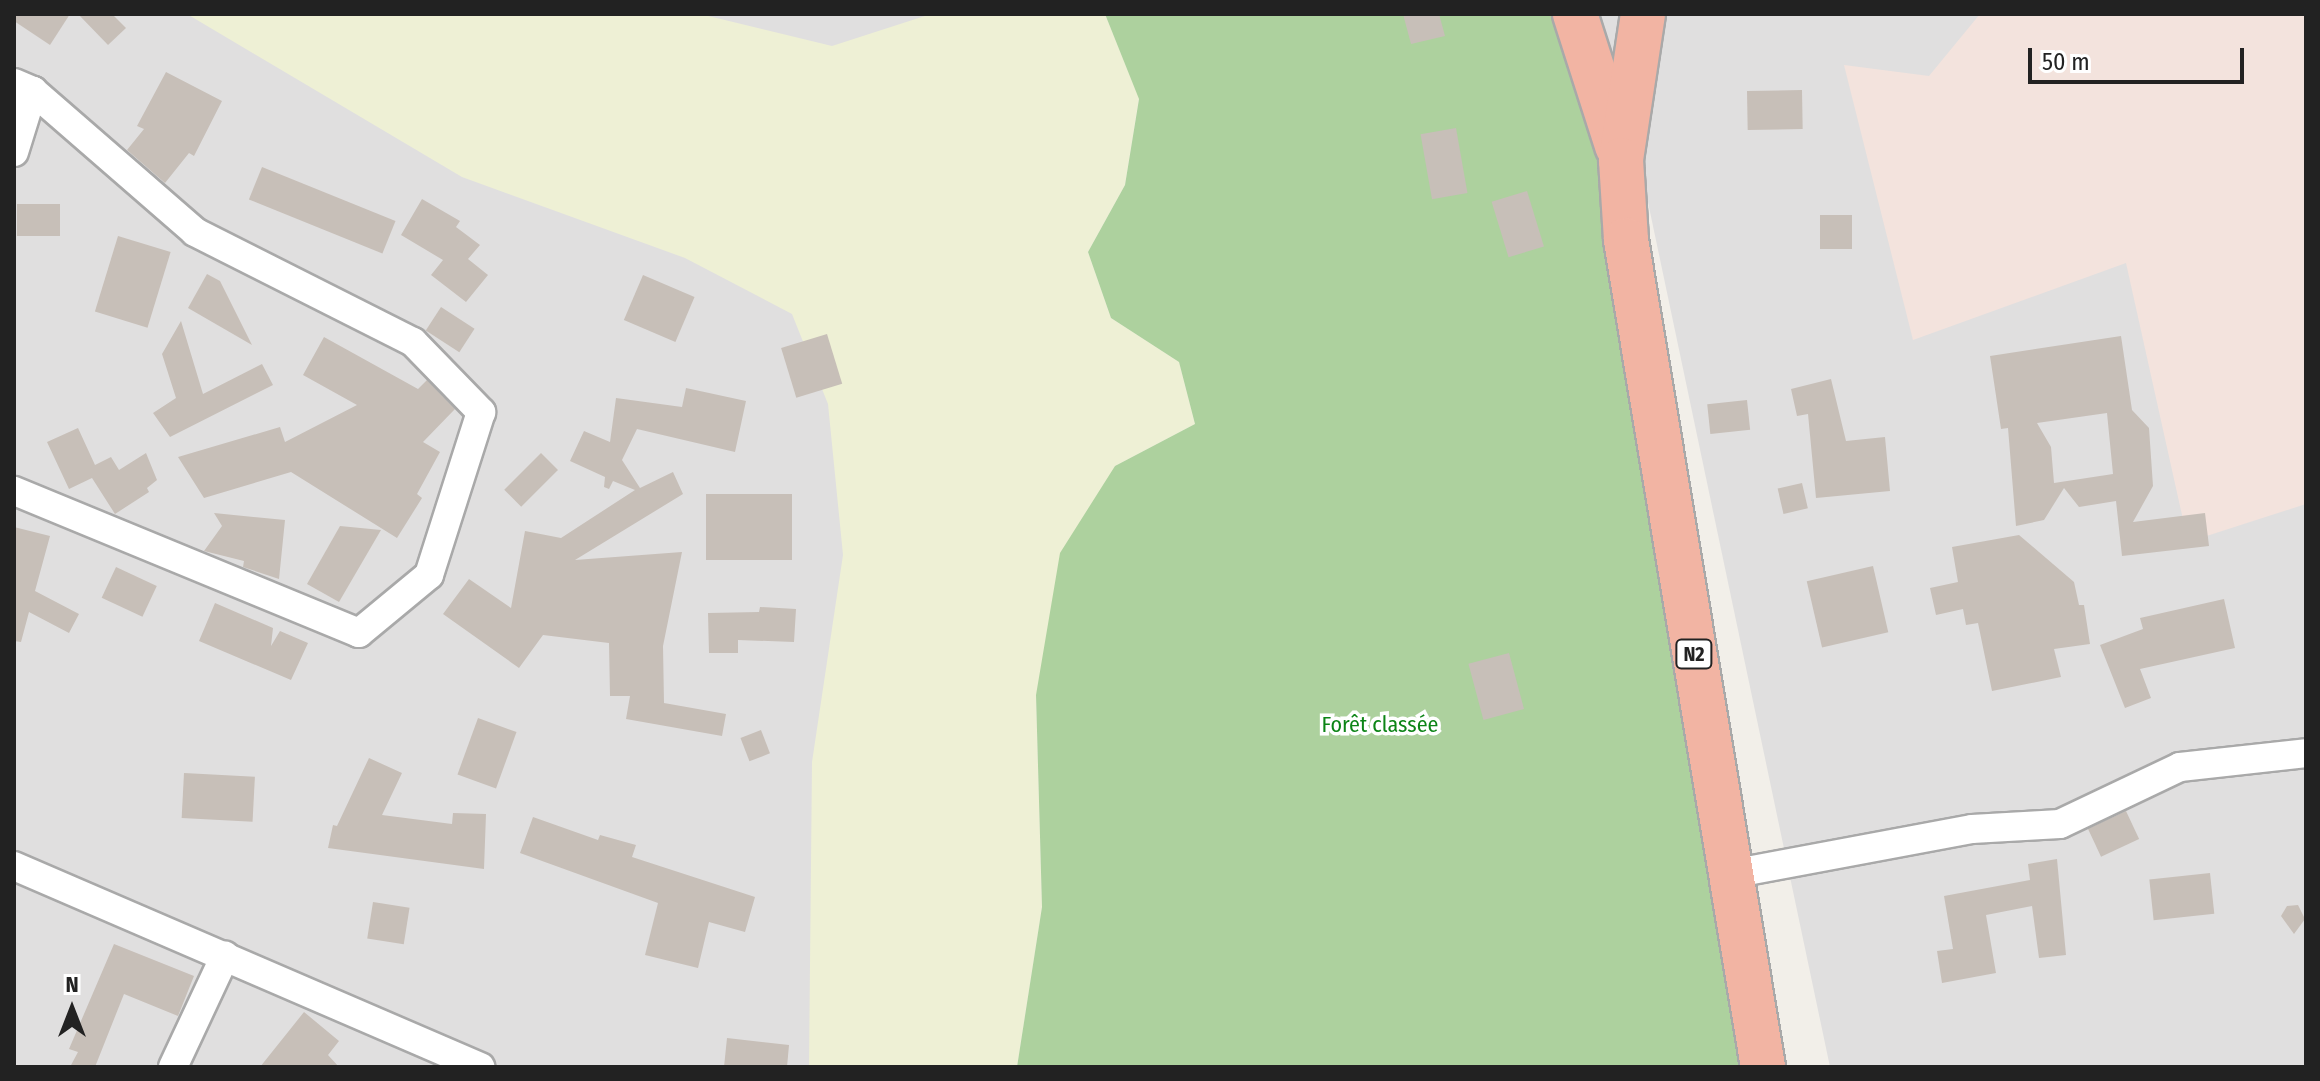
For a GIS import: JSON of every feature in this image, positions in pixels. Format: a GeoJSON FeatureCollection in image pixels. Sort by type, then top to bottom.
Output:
{"type":"FeatureCollection","features":[{"type":"Feature","properties":{"kind":"highway","name":"N2"},"geometry":{"type":"LineString","coordinates":[[1575,14],[1621,160]]}},
{"type":"Feature","properties":{"kind":"highway","name":"N2"},"geometry":{"type":"LineString","coordinates":[[1643,14],[1621,160],[1626,240],[1763,1067]]}},
{"type":"Feature","properties":{"kind":"street"},"geometry":{"type":"LineString","coordinates":[[14,152],[23,87]]}},
{"type":"Feature","properties":{"kind":"street"},"geometry":{"type":"LineString","coordinates":[[14,491],[359,633],[429,575],[481,412],[413,342],[195,232],[23,87]]}},
{"type":"Feature","properties":{"kind":"street"},"geometry":{"type":"LineString","coordinates":[[1731,874],[1972,829],[2060,824],[2180,767],[2306,753]]}},
{"type":"Feature","properties":{"kind":"street"},"geometry":{"type":"LineString","coordinates":[[14,866],[480,1067]]}},
{"type":"Feature","properties":{"kind":"street"},"geometry":{"type":"LineString","coordinates":[[173,1067],[225,956]]}},
{"type":"Feature","properties":{"kind":"shaded area"},"geometry":{"type":"Polygon","coordinates":[[[14,14],[997,14],[997,1067],[14,1067],[14,14]]]}},
{"type":"Feature","properties":{"kind":"shaded area"},"geometry":{"type":"Polygon","coordinates":[[[1600,14],[2306,14],[2306,1067],[1830,1067],[1629,112],[1600,14]]]}},
{"type":"Feature","properties":{"kind":"shaded area"},"geometry":{"type":"Polygon","coordinates":[[[1980,14],[2306,14],[2306,504],[2188,542],[2126,263],[1913,340],[1844,65],[1929,76],[1980,14]]]}},
{"type":"Feature","properties":{"kind":"green space"},"geometry":{"type":"Polygon","coordinates":[[[187,14],[700,14],[832,46],[931,14],[1105,14],[1139,98],[1125,185],[1088,252],[1111,318],[1179,362],[1195,424],[1115,466],[1036,695],[1042,907],[1017,1067],[809,1067],[812,762],[843,555],[828,404],[792,314],[685,258],[462,177],[187,14]]]}},
{"type":"Feature","properties":{"kind":"green space","name":"Forêt classée"},"geometry":{"type":"Polygon","coordinates":[[[1105,14],[1599,14],[1608,132],[1635,190],[1786,1067],[1017,1067],[1042,907],[1036,695],[1060,553],[1115,466],[1195,424],[1179,362],[1111,318],[1088,252],[1125,185],[1139,99],[1105,14]]]}},
{"type":"Feature","properties":{"kind":"building"},"geometry":{"type":"Polygon","coordinates":[[[14,14],[70,14],[50,45],[14,21],[14,14]]]}},
{"type":"Feature","properties":{"kind":"building"},"geometry":{"type":"Polygon","coordinates":[[[78,14],[112,14],[126,28],[108,45],[78,14]]]}},
{"type":"Feature","properties":{"kind":"building"},"geometry":{"type":"Polygon","coordinates":[[[1403,14],[1439,14],[1445,36],[1411,44],[1403,14]]]}},
{"type":"Feature","properties":{"kind":"building"},"geometry":{"type":"Polygon","coordinates":[[[166,72],[222,101],[194,156],[189,153],[165,183],[127,150],[144,129],[137,126],[166,72]]]}},
{"type":"Feature","properties":{"kind":"building"},"geometry":{"type":"Polygon","coordinates":[[[1802,90],[1803,129],[1748,130],[1747,91],[1802,90]]]}},
{"type":"Feature","properties":{"kind":"building"},"geometry":{"type":"Polygon","coordinates":[[[1456,128],[1467,193],[1432,199],[1421,134],[1456,128]]]}},
{"type":"Feature","properties":{"kind":"building"},"geometry":{"type":"Polygon","coordinates":[[[262,167],[396,221],[382,253],[249,199],[262,167]]]}},
{"type":"Feature","properties":{"kind":"building"},"geometry":{"type":"Polygon","coordinates":[[[1527,191],[1544,246],[1509,257],[1492,202],[1527,191]]]}},
{"type":"Feature","properties":{"kind":"building"},"geometry":{"type":"Polygon","coordinates":[[[422,199],[460,221],[456,227],[480,245],[468,259],[488,275],[466,302],[431,275],[443,260],[401,235],[422,199]]]}},
{"type":"Feature","properties":{"kind":"building"},"geometry":{"type":"Polygon","coordinates":[[[17,204],[60,204],[60,236],[17,236],[17,204]]]}},
{"type":"Feature","properties":{"kind":"building"},"geometry":{"type":"Polygon","coordinates":[[[1820,215],[1852,215],[1852,249],[1820,249],[1820,215]]]}},
{"type":"Feature","properties":{"kind":"building"},"geometry":{"type":"Polygon","coordinates":[[[118,236],[171,252],[147,328],[95,312],[118,236]]]}},
{"type":"Feature","properties":{"kind":"building"},"geometry":{"type":"Polygon","coordinates":[[[207,274],[220,281],[252,345],[188,308],[207,274]]]}},
{"type":"Feature","properties":{"kind":"building"},"geometry":{"type":"Polygon","coordinates":[[[643,275],[695,297],[675,342],[624,320],[643,275]]]}},
{"type":"Feature","properties":{"kind":"building"},"geometry":{"type":"Polygon","coordinates":[[[441,307],[475,329],[459,352],[426,330],[441,307]]]}},
{"type":"Feature","properties":{"kind":"building"},"geometry":{"type":"Polygon","coordinates":[[[181,321],[203,394],[262,364],[273,385],[170,437],[153,413],[176,398],[162,354],[181,321]]]}},
{"type":"Feature","properties":{"kind":"building"},"geometry":{"type":"Polygon","coordinates":[[[827,334],[842,384],[796,398],[781,348],[827,334]]]}},
{"type":"Feature","properties":{"kind":"building"},"geometry":{"type":"Polygon","coordinates":[[[2121,336],[2132,410],[2149,428],[2153,486],[2133,522],[2205,513],[2209,546],[2122,556],[2116,501],[2079,507],[2064,488],[2044,520],[2016,526],[2008,428],[2001,429],[1990,356],[2121,336]],[[2107,413],[2037,423],[2051,447],[2054,483],[2113,474],[2107,413]]]}},
{"type":"Feature","properties":{"kind":"building"},"geometry":{"type":"Polygon","coordinates":[[[324,337],[418,389],[427,380],[455,409],[423,442],[440,452],[417,494],[422,498],[397,538],[291,472],[204,498],[178,457],[280,427],[285,442],[357,405],[303,375],[324,337]]]}},
{"type":"Feature","properties":{"kind":"building"},"geometry":{"type":"Polygon","coordinates":[[[1831,379],[1846,441],[1885,437],[1890,491],[1816,498],[1808,414],[1797,416],[1791,389],[1831,379]]]}},
{"type":"Feature","properties":{"kind":"building"},"geometry":{"type":"Polygon","coordinates":[[[686,388],[746,401],[735,452],[637,429],[622,460],[640,488],[673,472],[683,494],[575,560],[682,552],[663,646],[664,703],[726,714],[722,736],[626,719],[630,696],[610,696],[609,643],[543,635],[519,668],[443,614],[469,579],[511,608],[525,531],[561,538],[635,490],[613,481],[609,489],[604,487],[605,477],[570,461],[584,431],[610,442],[616,398],[682,407],[686,388]]]}},
{"type":"Feature","properties":{"kind":"building"},"geometry":{"type":"Polygon","coordinates":[[[1747,400],[1750,430],[1710,434],[1707,404],[1747,400]]]}},
{"type":"Feature","properties":{"kind":"building"},"geometry":{"type":"Polygon","coordinates":[[[78,428],[95,465],[111,457],[119,470],[146,453],[157,480],[147,488],[149,492],[115,514],[92,478],[69,489],[47,442],[78,428]]]}},
{"type":"Feature","properties":{"kind":"building"},"geometry":{"type":"Polygon","coordinates":[[[541,453],[558,470],[521,507],[504,490],[541,453]]]}},
{"type":"Feature","properties":{"kind":"building"},"geometry":{"type":"Polygon","coordinates":[[[1802,483],[1808,508],[1783,514],[1778,489],[1802,483]]]}},
{"type":"Feature","properties":{"kind":"building"},"geometry":{"type":"Polygon","coordinates":[[[706,494],[792,494],[792,560],[706,560],[706,494]]]}},
{"type":"Feature","properties":{"kind":"building"},"geometry":{"type":"Polygon","coordinates":[[[214,513],[285,520],[279,579],[243,567],[244,561],[204,551],[222,526],[214,513]]]}},
{"type":"Feature","properties":{"kind":"building"},"geometry":{"type":"Polygon","coordinates":[[[340,526],[381,530],[339,602],[307,584],[340,526]]]}},
{"type":"Feature","properties":{"kind":"building"},"geometry":{"type":"Polygon","coordinates":[[[14,527],[50,536],[35,591],[79,614],[69,633],[29,612],[21,642],[14,641],[14,527]]]}},
{"type":"Feature","properties":{"kind":"building"},"geometry":{"type":"Polygon","coordinates":[[[2019,535],[2074,582],[2079,605],[2084,605],[2090,644],[2054,649],[2061,677],[1992,691],[1978,623],[1966,625],[1963,609],[1936,615],[1930,588],[1958,582],[1952,547],[2019,535]]]}},
{"type":"Feature","properties":{"kind":"building"},"geometry":{"type":"Polygon","coordinates":[[[1873,566],[1888,632],[1822,648],[1807,581],[1873,566]]]}},
{"type":"Feature","properties":{"kind":"building"},"geometry":{"type":"Polygon","coordinates":[[[116,567],[157,586],[142,617],[102,598],[116,567]]]}},
{"type":"Feature","properties":{"kind":"building"},"geometry":{"type":"Polygon","coordinates":[[[2224,599],[2235,648],[2140,669],[2151,698],[2125,708],[2100,645],[2143,629],[2140,618],[2224,599]]]}},
{"type":"Feature","properties":{"kind":"building"},"geometry":{"type":"Polygon","coordinates":[[[215,603],[273,628],[271,646],[280,631],[308,643],[291,680],[199,641],[215,603]]]}},
{"type":"Feature","properties":{"kind":"building"},"geometry":{"type":"Polygon","coordinates":[[[760,607],[796,609],[794,642],[738,640],[738,653],[709,653],[708,613],[759,612],[760,607]]]}},
{"type":"Feature","properties":{"kind":"building"},"geometry":{"type":"Polygon","coordinates":[[[1509,653],[1524,709],[1483,720],[1468,664],[1509,653]]]}},
{"type":"Feature","properties":{"kind":"building"},"geometry":{"type":"Polygon","coordinates":[[[478,718],[517,732],[496,788],[457,774],[478,718]]]}},
{"type":"Feature","properties":{"kind":"building"},"geometry":{"type":"Polygon","coordinates":[[[761,730],[770,753],[749,761],[740,738],[761,730]]]}},
{"type":"Feature","properties":{"kind":"building"},"geometry":{"type":"Polygon","coordinates":[[[369,758],[402,773],[382,815],[452,824],[453,813],[486,814],[484,869],[328,848],[333,825],[337,826],[369,758]]]}},
{"type":"Feature","properties":{"kind":"building"},"geometry":{"type":"Polygon","coordinates":[[[184,773],[255,777],[253,822],[182,818],[184,773]]]}},
{"type":"Feature","properties":{"kind":"building"},"geometry":{"type":"Polygon","coordinates":[[[2126,811],[2139,839],[2101,857],[2088,829],[2126,811]]]}},
{"type":"Feature","properties":{"kind":"building"},"geometry":{"type":"Polygon","coordinates":[[[533,817],[598,840],[600,835],[636,845],[632,857],[755,897],[745,932],[709,922],[698,968],[645,955],[658,903],[520,853],[533,817]]]}},
{"type":"Feature","properties":{"kind":"building"},"geometry":{"type":"Polygon","coordinates":[[[2057,859],[2066,955],[2039,958],[2032,906],[1986,915],[1996,973],[1942,983],[1937,951],[1953,949],[1944,896],[2030,880],[2028,864],[2057,859]]]}},
{"type":"Feature","properties":{"kind":"building"},"geometry":{"type":"Polygon","coordinates":[[[2210,873],[2214,914],[2154,920],[2149,879],[2210,873]]]}},
{"type":"Feature","properties":{"kind":"building"},"geometry":{"type":"Polygon","coordinates":[[[373,902],[410,908],[404,944],[367,939],[373,902]]]}},
{"type":"Feature","properties":{"kind":"building"},"geometry":{"type":"Polygon","coordinates":[[[2298,905],[2305,919],[2294,934],[2281,916],[2287,906],[2298,905]]]}},
{"type":"Feature","properties":{"kind":"building"},"geometry":{"type":"Polygon","coordinates":[[[114,944],[194,976],[178,1016],[124,994],[95,1067],[70,1067],[78,1052],[69,1049],[114,944]]]}},
{"type":"Feature","properties":{"kind":"building"},"geometry":{"type":"Polygon","coordinates":[[[304,1012],[339,1041],[328,1055],[339,1067],[260,1067],[304,1012]]]}},
{"type":"Feature","properties":{"kind":"building"},"geometry":{"type":"Polygon","coordinates":[[[727,1038],[789,1045],[787,1067],[724,1067],[727,1038]]]}}]}
